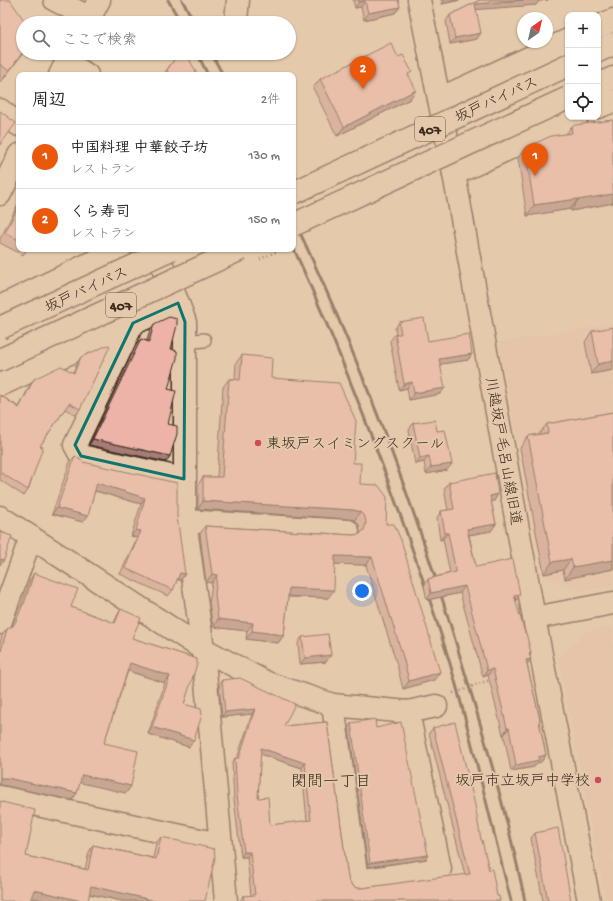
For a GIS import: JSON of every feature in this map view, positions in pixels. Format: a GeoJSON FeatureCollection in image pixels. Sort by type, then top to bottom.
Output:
{"type":"FeatureCollection","features":[{"type":"Feature","properties":{"kind":"main road"},"geometry":{"type":"LineString","coordinates":[[56,0],[92,14]]}},
{"type":"Feature","properties":{"kind":"main road","name":"川越坂戸毛呂山線旧道"},"geometry":{"type":"LineString","coordinates":[[419,0],[454,174],[534,618],[589,901]]}},
{"type":"Feature","properties":{"kind":"main road"},"geometry":{"type":"LineString","coordinates":[[601,26],[613,20]]}},
{"type":"Feature","properties":{"kind":"main road"},"geometry":{"type":"LineString","coordinates":[[439,99],[565,41]]}},
{"type":"Feature","properties":{"kind":"main road"},"geometry":{"type":"LineString","coordinates":[[601,50],[613,44]]}},
{"type":"Feature","properties":{"kind":"main road"},"geometry":{"type":"LineString","coordinates":[[66,63],[82,72]]}},
{"type":"Feature","properties":{"kind":"main road","name":"坂戸バイパス"},"geometry":{"type":"LineString","coordinates":[[296,191],[565,66]]}},
{"type":"Feature","properties":{"kind":"main road"},"geometry":{"type":"LineString","coordinates":[[600,84],[613,78]]}},
{"type":"Feature","properties":{"kind":"main road","name":"坂戸バイパス"},"geometry":{"type":"LineString","coordinates":[[296,224],[565,99]]}},
{"type":"Feature","properties":{"kind":"main road"},"geometry":{"type":"LineString","coordinates":[[601,107],[613,101]]}},
{"type":"Feature","properties":{"kind":"main road"},"geometry":{"type":"LineString","coordinates":[[0,110],[16,123]]}},
{"type":"Feature","properties":{"kind":"main road"},"geometry":{"type":"LineString","coordinates":[[454,174],[571,120]]}},
{"type":"Feature","properties":{"kind":"main road"},"geometry":{"type":"LineString","coordinates":[[0,194],[16,161]]}},
{"type":"Feature","properties":{"kind":"main road"},"geometry":{"type":"LineString","coordinates":[[0,307],[114,252]]}},
{"type":"Feature","properties":{"kind":"main road"},"geometry":{"type":"LineString","coordinates":[[156,252],[185,322],[195,341],[184,479],[185,521],[203,649],[226,901]]}},
{"type":"Feature","properties":{"kind":"main road","name":"坂戸バイパス"},"geometry":{"type":"LineString","coordinates":[[0,328],[165,252]]}},
{"type":"Feature","properties":{"kind":"main road","name":"坂戸バイパス"},"geometry":{"type":"LineString","coordinates":[[0,360],[250,254]]}},
{"type":"Feature","properties":{"kind":"main road"},"geometry":{"type":"LineString","coordinates":[[0,385],[178,303]]}},
{"type":"Feature","properties":{"kind":"main road"},"geometry":{"type":"LineString","coordinates":[[133,323],[75,445],[81,456],[184,479]]}},
{"type":"Feature","properties":{"kind":"main road"},"geometry":{"type":"LineString","coordinates":[[0,517],[203,649],[267,683],[333,705],[408,712],[436,706]]}},
{"type":"Feature","properties":{"kind":"main road"},"geometry":{"type":"LineString","coordinates":[[185,521],[348,531]]}},
{"type":"Feature","properties":{"kind":"main road"},"geometry":{"type":"LineString","coordinates":[[0,623],[30,537]]}},
{"type":"Feature","properties":{"kind":"main road"},"geometry":{"type":"LineString","coordinates":[[534,618],[613,603]]}},
{"type":"Feature","properties":{"kind":"main road"},"geometry":{"type":"LineString","coordinates":[[333,705],[357,881],[440,868],[408,712]]}},
{"type":"Feature","properties":{"kind":"main road"},"geometry":{"type":"LineString","coordinates":[[0,796],[214,843],[220,843]]}},
{"type":"Feature","properties":{"kind":"path"},"geometry":{"type":"LineString","coordinates":[[250,254],[263,252]]}},
{"type":"Feature","properties":{"kind":"path"},"geometry":{"type":"LineString","coordinates":[[436,706],[441,695],[470,688],[480,682],[495,680]]}},
{"type":"Feature","properties":{"kind":"highlighted area"},"geometry":{"type":"Polygon","coordinates":[[[178,303],[185,322],[184,479],[81,456],[75,445],[133,323],[178,303]]]}},
{"type":"Feature","properties":{"kind":"shaded area"},"geometry":{"type":"Polygon","coordinates":[[[613,324],[613,585],[581,591],[543,575],[499,343],[613,324]]]}},
{"type":"Feature","properties":{"kind":"shaded area","name":"坂戸市立坂戸中学校"},"geometry":{"type":"Polygon","coordinates":[[[613,627],[613,901],[606,901],[559,659],[588,631],[613,627]]]}},
{"type":"Feature","properties":{"kind":"building"},"geometry":{"type":"Polygon","coordinates":[[[0,0],[10,0],[21,16],[16,16],[17,60],[9,71],[0,64],[0,0]]]}},
{"type":"Feature","properties":{"kind":"building"},"geometry":{"type":"Polygon","coordinates":[[[359,0],[398,0],[400,7],[368,13],[365,1],[359,2],[359,0]]]}},
{"type":"Feature","properties":{"kind":"building"},"geometry":{"type":"Polygon","coordinates":[[[480,0],[523,0],[475,4],[481,33],[455,38],[450,15],[480,0]]]}},
{"type":"Feature","properties":{"kind":"building"},"geometry":{"type":"Polygon","coordinates":[[[391,43],[398,57],[403,55],[412,72],[408,74],[416,90],[344,127],[320,79],[391,43]]]}},
{"type":"Feature","properties":{"kind":"building"},"geometry":{"type":"Polygon","coordinates":[[[174,60],[190,60],[196,72],[168,72],[167,70],[174,60]]]}},
{"type":"Feature","properties":{"kind":"building"},"geometry":{"type":"Polygon","coordinates":[[[0,111],[16,123],[0,145],[0,111]]]}},
{"type":"Feature","properties":{"kind":"building"},"geometry":{"type":"Polygon","coordinates":[[[613,120],[613,194],[534,205],[525,148],[551,136],[572,133],[571,127],[575,125],[613,120]]]}},
{"type":"Feature","properties":{"kind":"building"},"geometry":{"type":"Polygon","coordinates":[[[16,211],[16,238],[5,233],[16,211]]]}},
{"type":"Feature","properties":{"kind":"building"},"geometry":{"type":"Polygon","coordinates":[[[169,317],[177,319],[171,349],[177,351],[177,358],[168,389],[176,391],[168,424],[177,426],[177,434],[170,456],[93,439],[141,339],[149,342],[154,324],[169,317]]]}},
{"type":"Feature","properties":{"kind":"building"},"geometry":{"type":"Polygon","coordinates":[[[424,318],[428,341],[469,334],[472,354],[439,359],[445,388],[414,393],[412,382],[404,384],[395,334],[401,334],[399,322],[424,318]]]}},
{"type":"Feature","properties":{"kind":"building"},"geometry":{"type":"Polygon","coordinates":[[[613,327],[613,361],[598,364],[592,331],[613,327]]]}},
{"type":"Feature","properties":{"kind":"building"},"geometry":{"type":"Polygon","coordinates":[[[108,345],[110,346],[80,409],[69,403],[40,446],[43,447],[28,490],[0,472],[0,395],[19,408],[34,379],[61,366],[74,373],[81,357],[108,345]]]}},
{"type":"Feature","properties":{"kind":"building"},"geometry":{"type":"Polygon","coordinates":[[[242,355],[272,358],[271,378],[339,383],[356,421],[353,463],[361,463],[360,484],[378,485],[387,497],[386,524],[394,524],[401,540],[440,672],[409,681],[372,557],[335,556],[334,590],[289,588],[284,635],[252,631],[253,623],[218,619],[215,595],[217,575],[212,574],[205,526],[353,535],[360,534],[364,530],[366,523],[365,517],[360,512],[354,510],[203,501],[203,477],[222,477],[229,379],[240,380],[242,355]]]}},
{"type":"Feature","properties":{"kind":"building"},"geometry":{"type":"Polygon","coordinates":[[[613,412],[613,560],[573,567],[571,559],[552,562],[528,436],[548,433],[547,424],[613,412]]]}},
{"type":"Feature","properties":{"kind":"building"},"geometry":{"type":"Polygon","coordinates":[[[435,420],[437,431],[445,430],[452,464],[431,467],[429,456],[420,458],[413,423],[435,420]]]}},
{"type":"Feature","properties":{"kind":"building"},"geometry":{"type":"Polygon","coordinates":[[[75,456],[83,462],[177,483],[177,516],[185,574],[180,573],[173,590],[125,568],[141,531],[136,530],[145,498],[97,483],[88,516],[57,508],[75,456]]]}},
{"type":"Feature","properties":{"kind":"building"},"geometry":{"type":"Polygon","coordinates":[[[495,473],[498,494],[490,496],[496,524],[467,529],[476,567],[513,559],[520,594],[514,595],[531,653],[529,654],[531,659],[526,660],[540,720],[546,755],[538,757],[539,760],[516,765],[509,728],[507,728],[493,669],[487,670],[465,586],[431,593],[428,579],[456,572],[448,533],[445,533],[441,511],[454,509],[449,482],[495,473]]]}},
{"type":"Feature","properties":{"kind":"building"},"geometry":{"type":"Polygon","coordinates":[[[0,532],[12,536],[4,560],[0,559],[0,532]]]}},
{"type":"Feature","properties":{"kind":"building"},"geometry":{"type":"Polygon","coordinates":[[[34,573],[78,589],[71,607],[115,623],[121,609],[141,618],[132,638],[197,659],[197,664],[184,704],[201,709],[202,715],[194,740],[152,727],[170,676],[130,663],[104,743],[138,751],[131,786],[82,775],[77,793],[7,778],[0,779],[0,655],[7,629],[13,626],[16,621],[24,604],[34,573]]]}},
{"type":"Feature","properties":{"kind":"building"},"geometry":{"type":"Polygon","coordinates":[[[328,634],[331,655],[305,658],[302,637],[328,634]]]}},
{"type":"Feature","properties":{"kind":"building"},"geometry":{"type":"Polygon","coordinates":[[[240,678],[295,704],[284,726],[327,722],[348,878],[351,884],[356,888],[470,874],[433,728],[455,722],[475,805],[481,840],[489,870],[492,869],[497,896],[499,896],[500,901],[244,901],[243,896],[255,895],[250,852],[244,852],[237,795],[235,758],[239,758],[255,709],[225,712],[222,680],[240,678]],[[261,748],[258,798],[268,797],[270,825],[311,820],[305,763],[261,748]]]}},
{"type":"Feature","properties":{"kind":"building"},"geometry":{"type":"Polygon","coordinates":[[[375,719],[376,728],[401,722],[428,855],[370,863],[351,723],[375,719]]]}},
{"type":"Feature","properties":{"kind":"building"},"geometry":{"type":"Polygon","coordinates":[[[0,801],[35,810],[26,856],[88,870],[93,845],[156,859],[161,837],[214,849],[215,858],[205,901],[152,901],[91,886],[88,901],[34,890],[30,901],[0,901],[0,801]]]}},
{"type":"Feature","properties":{"kind":"building"},"geometry":{"type":"Polygon","coordinates":[[[558,828],[571,901],[548,901],[535,833],[558,828]]]}},
{"type":"Feature","properties":{"kind":"railway"},"geometry":{"type":"LineString","coordinates":[[168,0],[177,16]]}},
{"type":"Feature","properties":{"kind":"railway"},"geometry":{"type":"LineString","coordinates":[[182,0],[191,16]]}},
{"type":"Feature","properties":{"kind":"railway"},"geometry":{"type":"LineString","coordinates":[[200,60],[206,72]]}},
{"type":"Feature","properties":{"kind":"railway"},"geometry":{"type":"LineString","coordinates":[[215,60],[221,72]]}},
{"type":"Feature","properties":{"kind":"railway"},"geometry":{"type":"LineString","coordinates":[[296,224],[319,273],[366,385],[429,557],[474,701],[490,758],[525,901]]}},
{"type":"Feature","properties":{"kind":"railway"},"geometry":{"type":"LineString","coordinates":[[295,252],[339,354],[367,425],[434,613],[453,672],[511,901]]}},
{"type":"Feature","properties":{"kind":"place","name":"くら寿司"},"geometry":{"type":"Point","coordinates":[363,89]}},
{"type":"Feature","properties":{"kind":"place","name":"中国料理 中華餃子坊"},"geometry":{"type":"Point","coordinates":[535,176]}},
{"type":"Feature","properties":{"kind":"place","name":"東坂戸スイミングスクール"},"geometry":{"type":"Point","coordinates":[258,443]}},
{"type":"Feature","properties":{"kind":"place","name":"坂戸市立坂戸中学校"},"geometry":{"type":"Point","coordinates":[598,780]}},
{"type":"Feature","properties":{"kind":"district","name":"関間一丁目"},"geometry":{"type":"Point","coordinates":[331,780]}}]}
